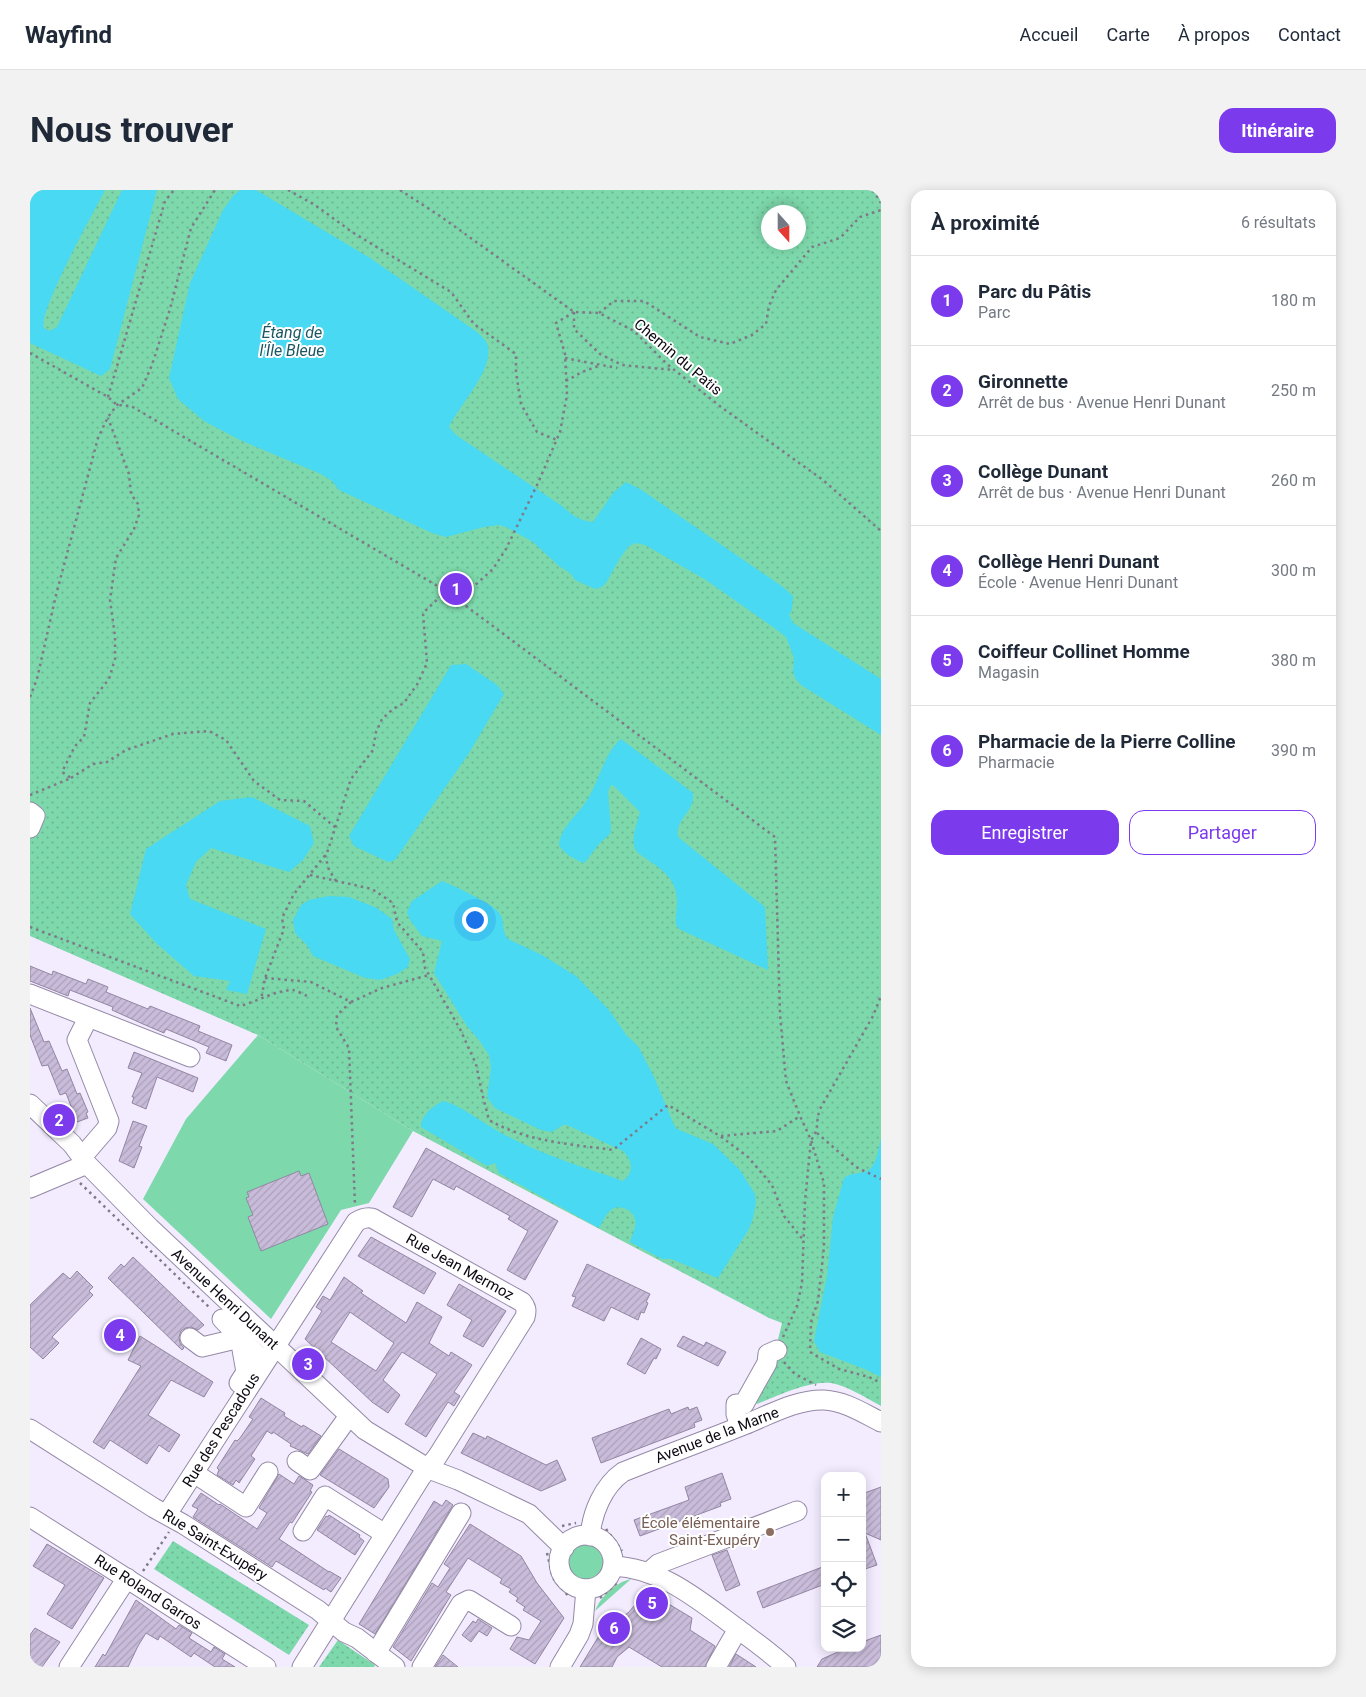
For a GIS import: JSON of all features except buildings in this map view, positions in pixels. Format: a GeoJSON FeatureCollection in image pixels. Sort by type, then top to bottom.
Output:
{"type":"FeatureCollection","features":[{"type":"Feature","properties":{"kind":"street"},"geometry":{"type":"LineString","coordinates":[[30,812],[35,816],[30,828]]}},
{"type":"Feature","properties":{"kind":"street"},"geometry":{"type":"LineString","coordinates":[[30,994],[190,1057]]}},
{"type":"Feature","properties":{"kind":"street"},"geometry":{"type":"LineString","coordinates":[[30,1188],[82,1166],[107,1128],[109,1121],[93,1071],[77,1040],[88,1018]]}},
{"type":"Feature","properties":{"kind":"street","name":"Avenue Henri Dunant"},"geometry":{"type":"LineString","coordinates":[[30,1104],[72,1144],[82,1166],[349,1416],[381,1441],[429,1468],[529,1514],[555,1548]]}},
{"type":"Feature","properties":{"kind":"street","name":"Rue Jean Mermoz"},"geometry":{"type":"LineString","coordinates":[[356,1222],[366,1217],[372,1218],[526,1306],[527,1312],[525,1317],[429,1468]]}},
{"type":"Feature","properties":{"kind":"street"},"geometry":{"type":"LineString","coordinates":[[275,1346],[356,1222]]}},
{"type":"Feature","properties":{"kind":"street"},"geometry":{"type":"LineString","coordinates":[[222,1319],[243,1334],[259,1357]]}},
{"type":"Feature","properties":{"kind":"street"},"geometry":{"type":"LineString","coordinates":[[190,1338],[202,1346],[243,1334]]}},
{"type":"Feature","properties":{"kind":"street"},"geometry":{"type":"LineString","coordinates":[[243,1334],[244,1376]]}},
{"type":"Feature","properties":{"kind":"street","name":"Rue des Pescadous"},"geometry":{"type":"LineString","coordinates":[[161,1516],[194,1473],[275,1346]]}},
{"type":"Feature","properties":{"kind":"street"},"geometry":{"type":"LineString","coordinates":[[740,1426],[733,1402],[744,1404],[767,1363],[768,1350]]}},
{"type":"Feature","properties":{"kind":"street","name":"Avenue de la Marne"},"geometry":{"type":"LineString","coordinates":[[585,1528],[595,1514],[608,1486],[622,1472],[740,1426],[791,1412],[814,1400],[835,1401],[881,1422]]}},
{"type":"Feature","properties":{"kind":"street"},"geometry":{"type":"LineString","coordinates":[[297,1461],[310,1470],[349,1416]]}},
{"type":"Feature","properties":{"kind":"street","name":"Rue Saint-Exupéry"},"geometry":{"type":"LineString","coordinates":[[30,1429],[61,1457],[311,1606],[394,1667]]}},
{"type":"Feature","properties":{"kind":"street"},"geometry":{"type":"LineString","coordinates":[[302,1667],[421,1477],[429,1468]]}},
{"type":"Feature","properties":{"kind":"street"},"geometry":{"type":"LineString","coordinates":[[194,1473],[246,1507],[268,1472]]}},
{"type":"Feature","properties":{"kind":"street"},"geometry":{"type":"LineString","coordinates":[[303,1531],[325,1496],[385,1534]]}},
{"type":"Feature","properties":{"kind":"street"},"geometry":{"type":"LineString","coordinates":[[649,1572],[658,1564],[797,1510]]}},
{"type":"Feature","properties":{"kind":"street"},"geometry":{"type":"LineString","coordinates":[[376,1653],[461,1513]]}},
{"type":"Feature","properties":{"kind":"street","name":"Rue Roland Garros"},"geometry":{"type":"LineString","coordinates":[[30,1517],[266,1667]]}},
{"type":"Feature","properties":{"kind":"street"},"geometry":{"type":"LineString","coordinates":[[591,1596],[574,1586],[562,1574],[555,1548],[575,1538],[585,1528],[607,1546],[612,1556],[621,1566]]}},
{"type":"Feature","properties":{"kind":"street"},"geometry":{"type":"LineString","coordinates":[[560,1667],[581,1630],[595,1587],[605,1581],[611,1572],[621,1566],[633,1567],[649,1572],[688,1593],[786,1667]]}},
{"type":"Feature","properties":{"kind":"street"},"geometry":{"type":"LineString","coordinates":[[69,1667],[131,1581]]}},
{"type":"Feature","properties":{"kind":"street"},"geometry":{"type":"LineString","coordinates":[[422,1667],[461,1604],[470,1600],[511,1626]]}},
{"type":"Feature","properties":{"kind":"street"},"geometry":{"type":"LineString","coordinates":[[716,1667],[738,1629]]}},
{"type":"Feature","properties":{"kind":"path"},"geometry":{"type":"LineString","coordinates":[[108,397],[165,202],[174,190]]}},
{"type":"Feature","properties":{"kind":"path"},"geometry":{"type":"LineString","coordinates":[[30,697],[37,679],[56,594],[98,438],[108,417],[117,405],[142,388],[152,365],[170,309],[191,228],[215,190]]}},
{"type":"Feature","properties":{"kind":"path"},"geometry":{"type":"LineString","coordinates":[[288,190],[315,205],[352,232],[451,292],[474,324],[516,354],[516,372],[521,404],[537,432],[557,440]]}},
{"type":"Feature","properties":{"kind":"path"},"geometry":{"type":"LineString","coordinates":[[400,190],[440,216],[574,312]]}},
{"type":"Feature","properties":{"kind":"path"},"geometry":{"type":"LineString","coordinates":[[872,190],[881,203]]}},
{"type":"Feature","properties":{"kind":"path"},"geometry":{"type":"LineString","coordinates":[[599,313],[614,301],[644,301],[700,337],[730,344],[752,335],[766,324],[769,306],[776,290],[812,247],[840,238],[860,217],[881,210]]}},
{"type":"Feature","properties":{"kind":"path"},"geometry":{"type":"LineString","coordinates":[[261,1000],[265,978],[284,929],[282,918],[294,894],[325,855],[336,828],[351,779],[373,750],[376,732],[382,719],[393,709],[404,703],[418,683],[427,663],[423,613],[446,591],[472,588],[493,569],[506,550],[538,483],[560,432],[567,395],[565,358],[556,323],[574,312]]}},
{"type":"Feature","properties":{"kind":"path"},"geometry":{"type":"LineString","coordinates":[[574,312],[574,329],[600,354],[622,365],[675,370]]}},
{"type":"Feature","properties":{"kind":"path","name":"Chemin du Patis"},"geometry":{"type":"LineString","coordinates":[[574,312],[599,313],[634,331],[675,370],[720,407],[823,480],[881,531]]}},
{"type":"Feature","properties":{"kind":"path"},"geometry":{"type":"LineString","coordinates":[[30,353],[108,397],[117,405],[131,406],[446,591],[775,836],[780,1014],[786,1081],[811,1140],[824,1183],[824,1247],[818,1301],[811,1322],[810,1352],[839,1369],[881,1383]]}},
{"type":"Feature","properties":{"kind":"path"},"geometry":{"type":"LineString","coordinates":[[565,358],[617,368]]}},
{"type":"Feature","properties":{"kind":"path"},"geometry":{"type":"LineString","coordinates":[[566,381],[582,372],[602,365]]}},
{"type":"Feature","properties":{"kind":"path"},"geometry":{"type":"LineString","coordinates":[[71,778],[62,772],[75,746],[84,737],[90,703],[110,679],[115,659],[115,636],[110,600],[116,558],[134,529],[139,515],[138,504],[131,494],[129,474],[108,417]]}},
{"type":"Feature","properties":{"kind":"path"},"geometry":{"type":"LineString","coordinates":[[30,795],[71,778],[93,764],[107,762],[126,750],[173,734],[210,731],[226,740],[254,781],[280,800],[304,801],[336,828]]}},
{"type":"Feature","properties":{"kind":"path"},"geometry":{"type":"LineString","coordinates":[[325,855],[329,870],[336,881]]}},
{"type":"Feature","properties":{"kind":"path"},"geometry":{"type":"LineString","coordinates":[[310,875],[372,889],[393,903],[397,922],[423,952],[425,968],[460,1029],[476,1064],[489,1120],[504,1128],[546,1141],[613,1150],[668,1105],[720,1136],[748,1157],[772,1185],[784,1216],[804,1241]]}},
{"type":"Feature","properties":{"kind":"path"},"geometry":{"type":"LineString","coordinates":[[30,927],[240,1006],[261,1000],[273,994],[294,990],[307,996]]}},
{"type":"Feature","properties":{"kind":"path"},"geometry":{"type":"LineString","coordinates":[[356,1222],[349,1048],[336,1027],[337,1015],[351,1002],[382,988],[429,975]]}},
{"type":"Feature","properties":{"kind":"path"},"geometry":{"type":"LineString","coordinates":[[265,978],[311,982],[351,1002]]}},
{"type":"Feature","properties":{"kind":"path"},"geometry":{"type":"LineString","coordinates":[[818,1386],[795,1374],[768,1350],[796,1306],[800,1290],[805,1201],[811,1140],[817,1133],[817,1118],[820,1109],[874,1016],[881,996]]}},
{"type":"Feature","properties":{"kind":"path"},"geometry":{"type":"LineString","coordinates":[[720,1136],[777,1131],[800,1116]]}},
{"type":"Feature","properties":{"kind":"path"},"geometry":{"type":"LineString","coordinates":[[817,1133],[856,1167],[881,1179]]}},
{"type":"Feature","properties":{"kind":"path"},"geometry":{"type":"LineString","coordinates":[[82,1166],[82,1187],[222,1319]]}},
{"type":"Feature","properties":{"kind":"path"},"geometry":{"type":"LineString","coordinates":[[591,1596],[611,1587],[621,1566],[618,1547],[608,1534],[604,1522]]}},
{"type":"Feature","properties":{"kind":"path"},"geometry":{"type":"LineString","coordinates":[[557,1525],[585,1528]]}},
{"type":"Feature","properties":{"kind":"path"},"geometry":{"type":"LineString","coordinates":[[131,1581],[169,1531],[176,1534]]}},
{"type":"Feature","properties":{"kind":"path"},"geometry":{"type":"LineString","coordinates":[[555,1548],[553,1578],[572,1602]]}},
{"type":"Feature","properties":{"kind":"green space"},"geometry":{"type":"Polygon","coordinates":[[[30,190],[881,190],[881,1406],[844,1387],[831,1383],[813,1384],[794,1389],[757,1404],[754,1394],[776,1348],[782,1323],[769,1318],[413,1131],[258,1035],[30,936],[30,190]]]}},
{"type":"Feature","properties":{"kind":"green space"},"geometry":{"type":"Polygon","coordinates":[[[258,1035],[413,1131],[369,1203],[341,1210],[271,1319],[143,1199],[186,1119],[258,1035]]]}},
{"type":"Feature","properties":{"kind":"green space"},"geometry":{"type":"Polygon","coordinates":[[[173,1541],[309,1625],[289,1655],[154,1569],[173,1541]]]}},
{"type":"Feature","properties":{"kind":"green space"},"geometry":{"type":"Polygon","coordinates":[[[586,1543],[600,1549],[606,1563],[600,1577],[586,1583],[572,1577],[566,1563],[572,1549],[586,1543]]]}},
{"type":"Feature","properties":{"kind":"green space"},"geometry":{"type":"Polygon","coordinates":[[[631,1579],[595,1611],[609,1591],[620,1583],[631,1579]]]}},
{"type":"Feature","properties":{"kind":"green space"},"geometry":{"type":"Polygon","coordinates":[[[338,1640],[375,1665],[374,1667],[319,1667],[338,1640]]]}},
{"type":"Feature","properties":{"kind":"water"},"geometry":{"type":"Polygon","coordinates":[[[30,190],[105,190],[68,261],[49,303],[44,319],[44,328],[49,331],[57,327],[122,190],[157,190],[110,369],[101,376],[30,343],[30,190]]]}},
{"type":"Feature","properties":{"kind":"water","name":"Étang de l'Île Bleue"},"geometry":{"type":"Polygon","coordinates":[[[240,190],[256,190],[370,258],[477,332],[484,339],[487,344],[488,354],[482,375],[449,427],[456,435],[580,519],[593,522],[613,493],[626,482],[640,489],[783,587],[793,596],[792,609],[789,615],[793,623],[881,679],[881,735],[801,685],[795,678],[793,671],[794,658],[786,637],[706,580],[645,545],[636,543],[629,546],[606,583],[602,587],[595,589],[575,580],[570,573],[559,566],[533,542],[506,527],[499,525],[484,527],[446,537],[432,533],[339,490],[332,481],[321,474],[240,440],[204,421],[178,399],[169,378],[190,283],[223,210],[240,190]]]}},
{"type":"Feature","properties":{"kind":"water"},"geometry":{"type":"Polygon","coordinates":[[[466,664],[497,685],[504,694],[469,753],[395,860],[388,862],[354,846],[349,836],[451,665],[466,664]]]}},
{"type":"Feature","properties":{"kind":"water"},"geometry":{"type":"Polygon","coordinates":[[[621,739],[693,793],[691,806],[679,825],[678,837],[765,907],[768,970],[679,929],[676,925],[677,902],[673,884],[664,872],[637,852],[634,838],[640,812],[614,786],[611,785],[608,792],[610,834],[599,844],[584,863],[563,851],[559,845],[562,834],[590,795],[605,761],[621,739]]]}},
{"type":"Feature","properties":{"kind":"water"},"geometry":{"type":"Polygon","coordinates":[[[252,797],[310,826],[314,843],[303,860],[289,872],[211,848],[196,862],[186,885],[190,899],[266,929],[247,994],[226,990],[230,981],[194,976],[156,943],[130,914],[146,849],[220,801],[252,797]]]}},
{"type":"Feature","properties":{"kind":"water"},"geometry":{"type":"Polygon","coordinates":[[[442,881],[497,910],[501,917],[504,933],[508,939],[542,955],[576,976],[609,1010],[627,1036],[638,1046],[677,1129],[713,1144],[740,1170],[755,1194],[756,1202],[753,1218],[749,1229],[718,1278],[671,1259],[662,1259],[630,1242],[635,1222],[634,1215],[628,1210],[620,1207],[613,1209],[599,1228],[499,1173],[495,1163],[487,1166],[421,1127],[423,1118],[429,1111],[444,1101],[533,1149],[623,1181],[631,1170],[630,1162],[623,1151],[567,1125],[563,1125],[552,1132],[541,1130],[495,1108],[487,1097],[491,1067],[489,1055],[467,1026],[434,973],[442,941],[422,936],[410,920],[407,912],[412,901],[442,881]]]}},
{"type":"Feature","properties":{"kind":"water"},"geometry":{"type":"Polygon","coordinates":[[[329,896],[349,897],[377,908],[392,919],[394,930],[410,959],[408,967],[397,974],[380,980],[365,978],[313,956],[307,945],[295,933],[293,920],[301,905],[309,900],[329,896]]]}},
{"type":"Feature","properties":{"kind":"water"},"geometry":{"type":"Polygon","coordinates":[[[881,1139],[881,1377],[820,1352],[814,1341],[827,1276],[833,1217],[844,1178],[849,1175],[865,1172],[873,1165],[881,1139]]]}},
{"type":"Feature","properties":{"kind":"place","name":"Parc du Pâtis"},"geometry":{"type":"Point","coordinates":[456,589]}},
{"type":"Feature","properties":{"kind":"place","name":"Gironnette"},"geometry":{"type":"Point","coordinates":[59,1120]}},
{"type":"Feature","properties":{"kind":"place","name":"Collège Henri Dunant"},"geometry":{"type":"Point","coordinates":[120,1335]}},
{"type":"Feature","properties":{"kind":"place","name":"Collège Dunant"},"geometry":{"type":"Point","coordinates":[308,1364]}},
{"type":"Feature","properties":{"kind":"place","name":"École élémentaire Saint-Exupéry"},"geometry":{"type":"Point","coordinates":[770,1532]}},
{"type":"Feature","properties":{"kind":"place","name":"Coiffeur Collinet Homme"},"geometry":{"type":"Point","coordinates":[652,1603]}},
{"type":"Feature","properties":{"kind":"place","name":"Pharmacie de la Pierre Colline"},"geometry":{"type":"Point","coordinates":[614,1628]}}]}
